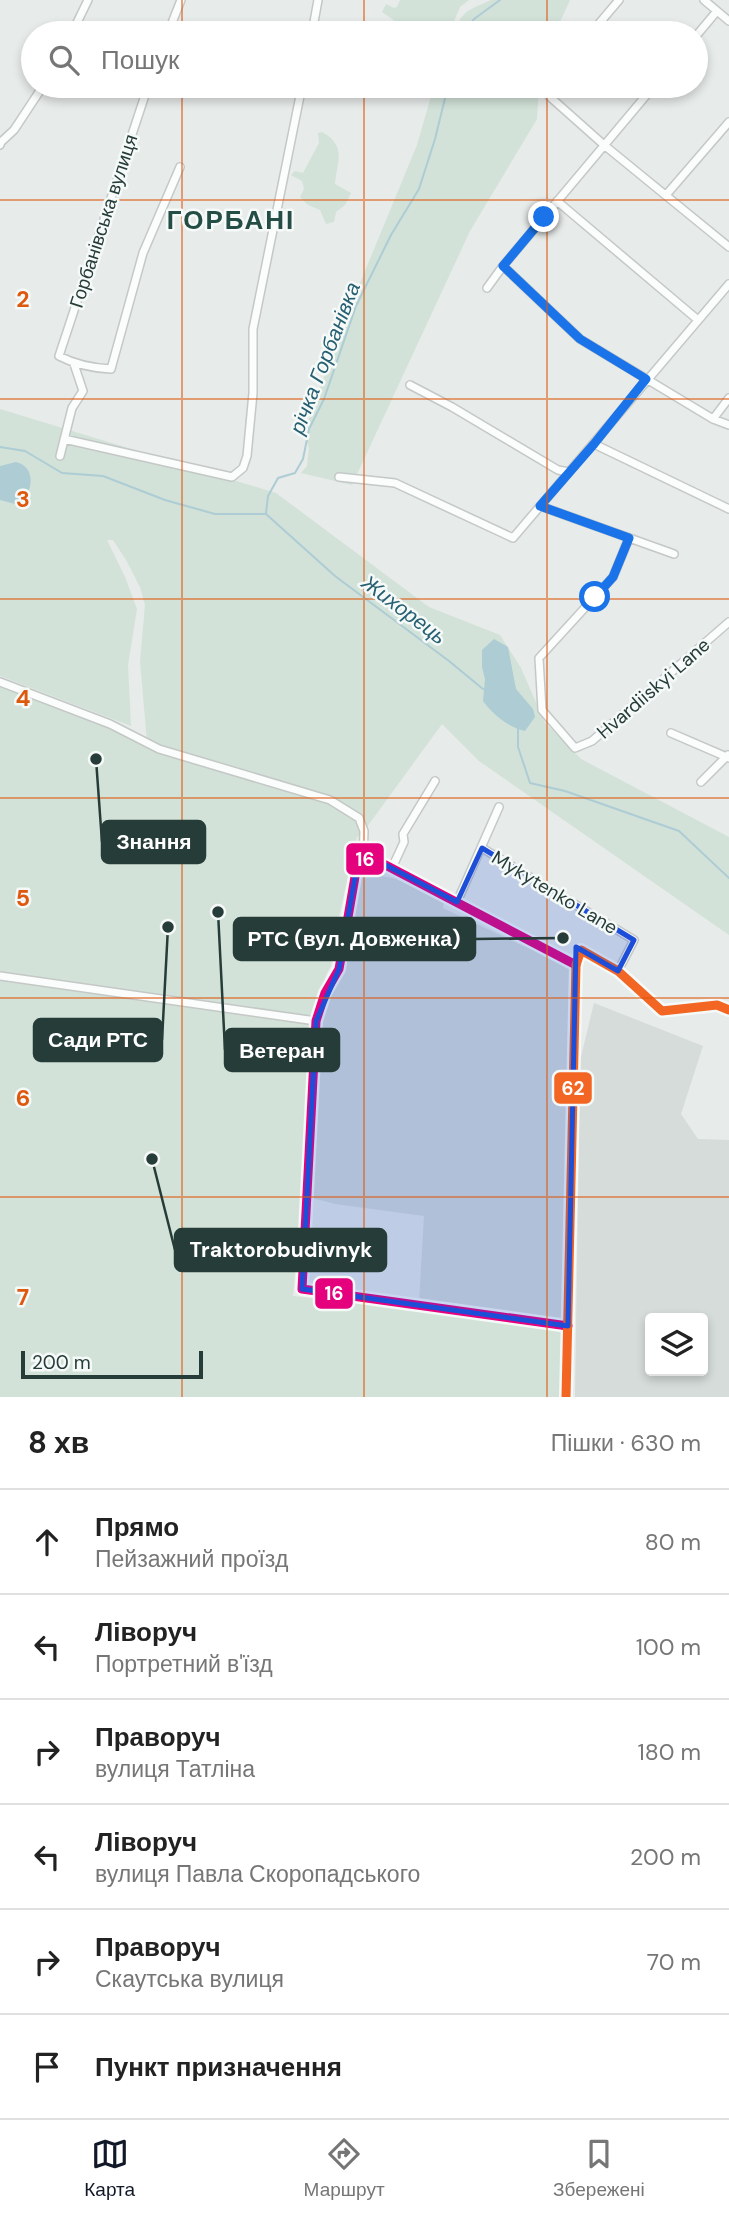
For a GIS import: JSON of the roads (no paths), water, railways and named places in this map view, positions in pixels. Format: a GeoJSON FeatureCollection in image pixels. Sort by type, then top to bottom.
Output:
{"type":"FeatureCollection","features":[{"type":"Feature","properties":{"kind":"street"},"geometry":{"type":"LineString","coordinates":[[78,21],[88,0]]}},
{"type":"Feature","properties":{"kind":"street"},"geometry":{"type":"LineString","coordinates":[[173,21],[181,0]]}},
{"type":"Feature","properties":{"kind":"street"},"geometry":{"type":"LineString","coordinates":[[314,21],[317,0]]}},
{"type":"Feature","properties":{"kind":"street"},"geometry":{"type":"LineString","coordinates":[[601,21],[619,0]]}},
{"type":"Feature","properties":{"kind":"street"},"geometry":{"type":"LineString","coordinates":[[704,0],[729,21]]}},
{"type":"Feature","properties":{"kind":"street"},"geometry":{"type":"LineString","coordinates":[[708,22],[717,11]]}},
{"type":"Feature","properties":{"kind":"street"},"geometry":{"type":"LineString","coordinates":[[0,145],[14,130],[35,98]]}},
{"type":"Feature","properties":{"kind":"street","name":"Горбанівська вулиця"},"geometry":{"type":"LineString","coordinates":[[74,364],[59,356],[144,98]]}},
{"type":"Feature","properties":{"kind":"street"},"geometry":{"type":"LineString","coordinates":[[64,439],[232,477],[243,468],[247,456],[253,393],[253,329],[300,98]]}},
{"type":"Feature","properties":{"kind":"street"},"geometry":{"type":"LineString","coordinates":[[551,98],[604,145],[729,247]]}},
{"type":"Feature","properties":{"kind":"street"},"geometry":{"type":"LineString","coordinates":[[487,288],[643,98]]}},
{"type":"Feature","properties":{"kind":"street"},"geometry":{"type":"LineString","coordinates":[[666,195],[729,122]]}},
{"type":"Feature","properties":{"kind":"street"},"geometry":{"type":"LineString","coordinates":[[74,364],[111,369],[143,253],[180,167]]}},
{"type":"Feature","properties":{"kind":"street"},"geometry":{"type":"LineString","coordinates":[[557,201],[698,320]]}},
{"type":"Feature","properties":{"kind":"street"},"geometry":{"type":"LineString","coordinates":[[503,266],[580,339],[713,419],[729,425]]}},
{"type":"Feature","properties":{"kind":"street"},"geometry":{"type":"LineString","coordinates":[[340,477],[395,482],[513,538],[729,284]]}},
{"type":"Feature","properties":{"kind":"street"},"geometry":{"type":"LineString","coordinates":[[60,456],[72,408],[83,391],[74,364]]}},
{"type":"Feature","properties":{"kind":"street"},"geometry":{"type":"LineString","coordinates":[[410,385],[558,470],[569,472]]}},
{"type":"Feature","properties":{"kind":"street"},"geometry":{"type":"LineString","coordinates":[[713,419],[729,398]]}},
{"type":"Feature","properties":{"kind":"street"},"geometry":{"type":"LineString","coordinates":[[594,444],[729,509]]}},
{"type":"Feature","properties":{"kind":"street"},"geometry":{"type":"LineString","coordinates":[[540,506],[674,554]]}},
{"type":"Feature","properties":{"kind":"street","name":"Hvardiiskyi Lane"},"geometry":{"type":"LineString","coordinates":[[629,538],[613,577],[539,658],[542,710],[575,748],[592,741],[729,622]]}},
{"type":"Feature","properties":{"kind":"street"},"geometry":{"type":"LineString","coordinates":[[0,682],[110,724],[159,749],[330,800],[359,818],[364,831],[363,859],[356,871],[339,969],[324,993],[316,1021],[302,1289],[568,1326]]}},
{"type":"Feature","properties":{"kind":"street"},"geometry":{"type":"LineString","coordinates":[[671,733],[728,756],[701,782]]}},
{"type":"Feature","properties":{"kind":"street"},"geometry":{"type":"LineString","coordinates":[[392,868],[404,842],[403,834],[435,781]]}},
{"type":"Feature","properties":{"kind":"street"},"geometry":{"type":"LineString","coordinates":[[457,902],[499,807]]}},
{"type":"Feature","properties":{"kind":"street","name":"Mykytenko Lane"},"geometry":{"type":"LineString","coordinates":[[482,848],[634,940],[618,971]]}},
{"type":"Feature","properties":{"kind":"street"},"geometry":{"type":"LineString","coordinates":[[363,859],[376,860],[576,965]]}},
{"type":"Feature","properties":{"kind":"street"},"geometry":{"type":"LineString","coordinates":[[566,1397],[576,965],[582,950],[618,971],[662,1012],[717,1005],[729,1010]]}},
{"type":"Feature","properties":{"kind":"street"},"geometry":{"type":"LineString","coordinates":[[0,976],[316,1021]]}},
{"type":"Feature","properties":{"kind":"water"},"geometry":{"type":"Polygon","coordinates":[[[16,462],[27,469],[31,481],[24,500],[19,505],[0,500],[0,466],[16,462]]]}},
{"type":"Feature","properties":{"kind":"water"},"geometry":{"type":"Polygon","coordinates":[[[494,639],[508,647],[516,689],[533,709],[535,717],[525,731],[502,720],[483,701],[485,679],[482,650],[494,639]]]}},
{"type":"Feature","properties":{"kind":"waterway","name":"річка Горбанівка"},"geometry":{"type":"LineString","coordinates":[[472,21],[500,0]]}},
{"type":"Feature","properties":{"kind":"waterway","name":"річка Горбанівка"},"geometry":{"type":"LineString","coordinates":[[266,513],[268,496],[278,478],[295,473],[303,459],[309,429],[324,399],[356,306],[391,235],[419,189],[445,98]]}},
{"type":"Feature","properties":{"kind":"waterway","name":"Жихорець"},"geometry":{"type":"LineString","coordinates":[[0,447],[25,451],[62,473],[103,476],[165,500],[215,514],[266,514],[335,576],[483,689]]}},
{"type":"Feature","properties":{"kind":"waterway","name":"Жихорець"},"geometry":{"type":"LineString","coordinates":[[518,728],[518,747],[530,783],[565,791],[679,831],[729,878]]}},
{"type":"Feature","properties":{"kind":"place","name":"Знання"},"geometry":{"type":"Point","coordinates":[96,759]}},
{"type":"Feature","properties":{"kind":"place","name":"Ветеран"},"geometry":{"type":"Point","coordinates":[218,912]}},
{"type":"Feature","properties":{"kind":"place","name":"Сади РТС"},"geometry":{"type":"Point","coordinates":[168,927]}},
{"type":"Feature","properties":{"kind":"place","name":"РТС (вул. Довженка)"},"geometry":{"type":"Point","coordinates":[563,938]}},
{"type":"Feature","properties":{"kind":"place","name":"Traktorobudivnyk"},"geometry":{"type":"Point","coordinates":[152,1159]}},
{"type":"Feature","properties":{"kind":"district","name":"ГОРБАНІ"},"geometry":{"type":"Point","coordinates":[231,220]}}]}
